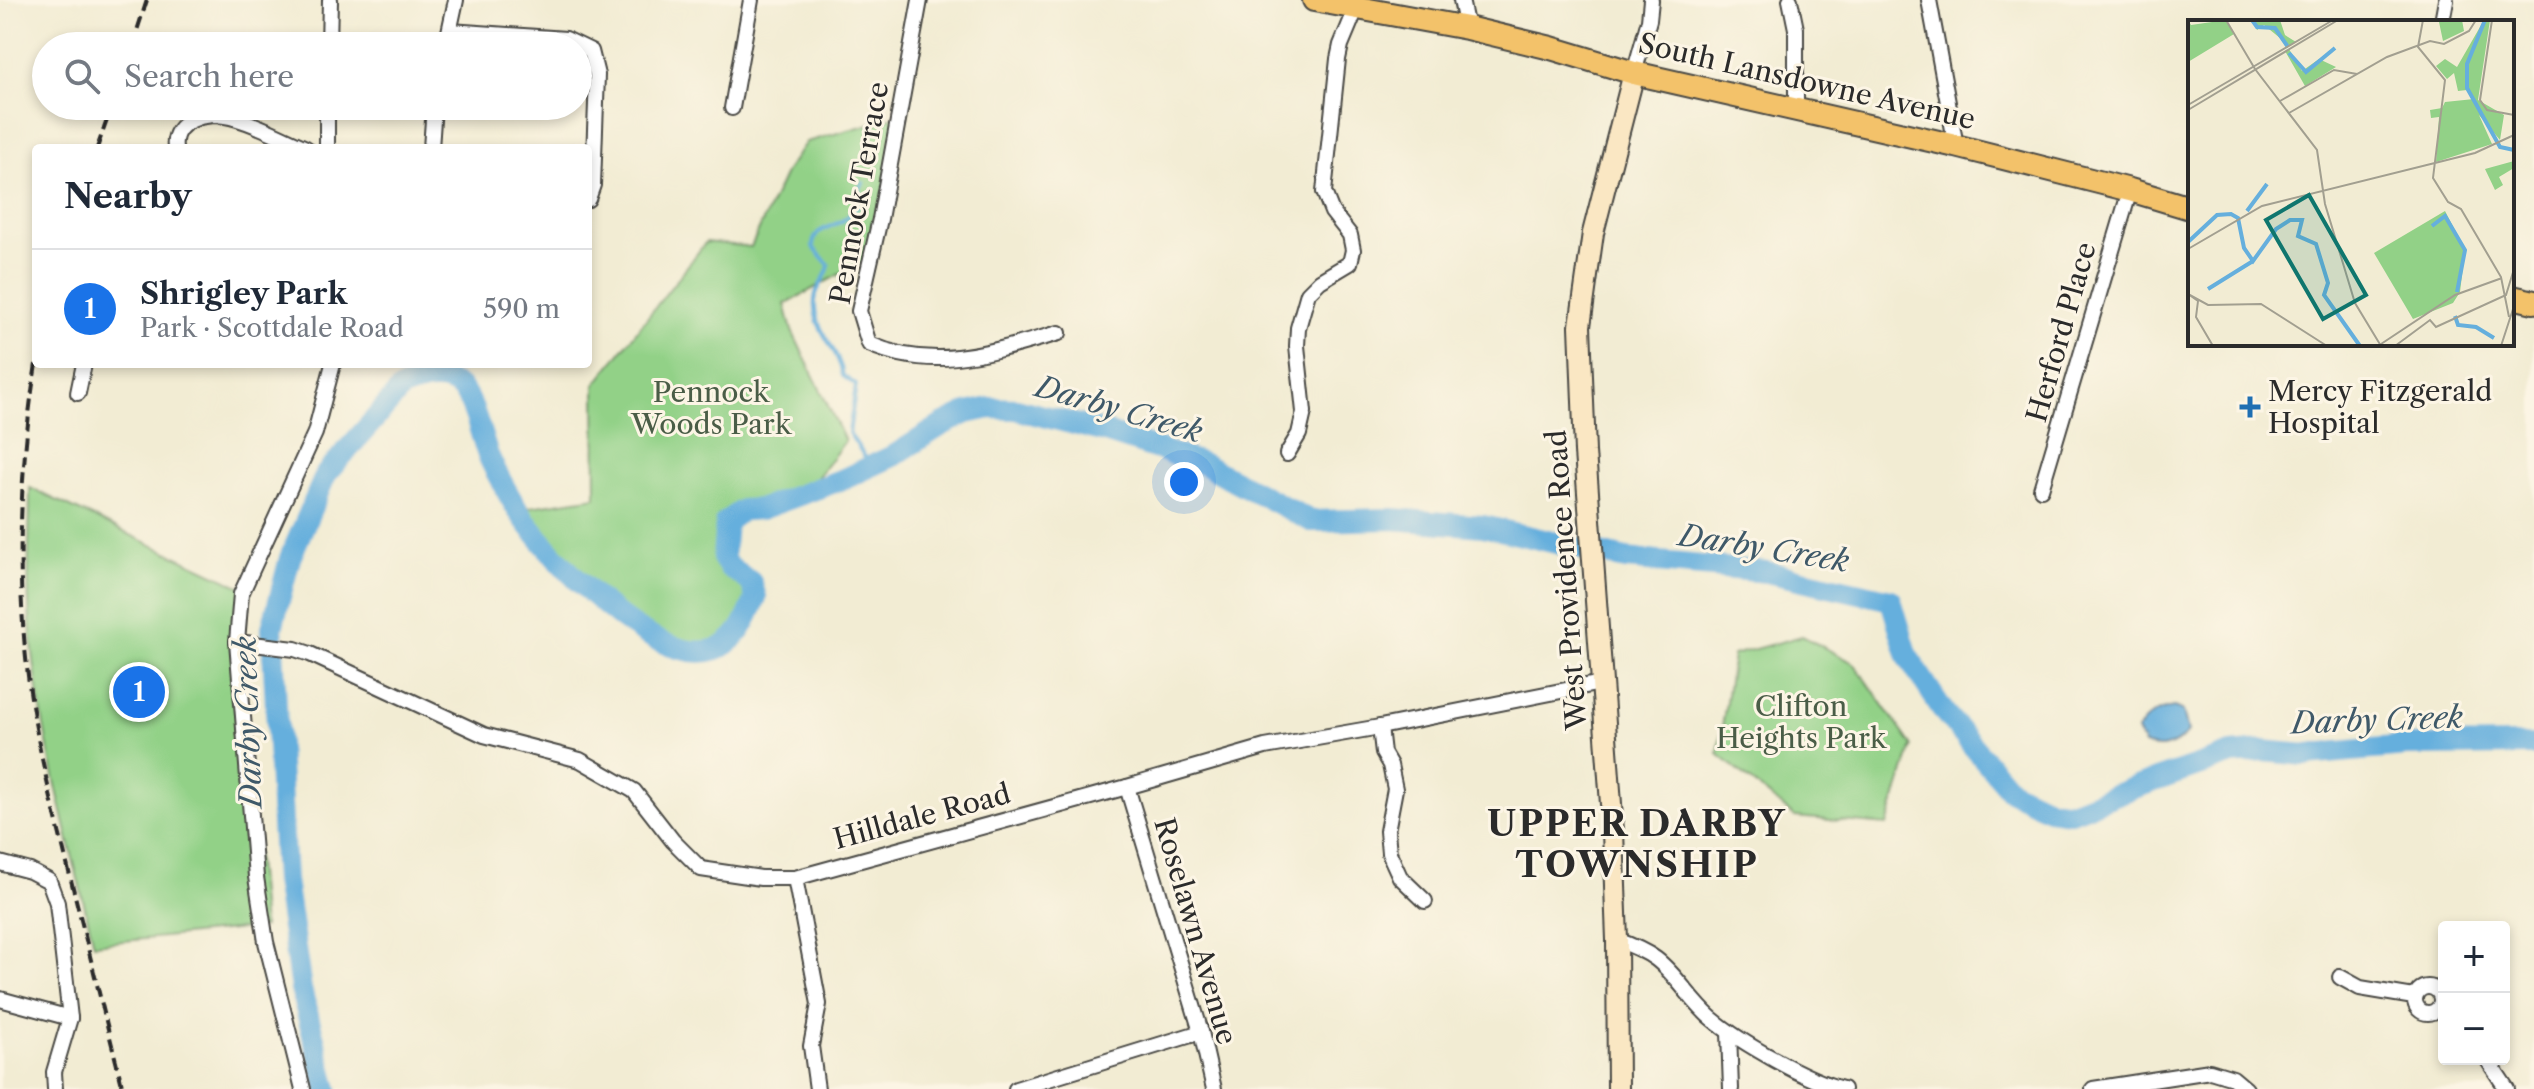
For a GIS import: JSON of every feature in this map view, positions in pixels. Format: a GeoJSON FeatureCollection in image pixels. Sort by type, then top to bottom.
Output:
{"type":"FeatureCollection","features":[{"type":"Feature","properties":{"kind":"main road","name":"South Lansdowne Avenue"},"geometry":{"type":"LineString","coordinates":[[1314,0],[1467,28],[1551,48],[1634,73],[1956,146],[2188,207]]}},
{"type":"Feature","properties":{"kind":"main road"},"geometry":{"type":"LineString","coordinates":[[2514,297],[2534,302]]}},
{"type":"Feature","properties":{"kind":"street"},"geometry":{"type":"LineString","coordinates":[[329,32],[330,0]]}},
{"type":"Feature","properties":{"kind":"street"},"geometry":{"type":"LineString","coordinates":[[456,0],[450,31],[464,32]]}},
{"type":"Feature","properties":{"kind":"street"},"geometry":{"type":"LineString","coordinates":[[732,108],[751,0]]}},
{"type":"Feature","properties":{"kind":"street","name":"Pennock Terrace"},"geometry":{"type":"LineString","coordinates":[[920,0],[880,219],[859,311],[869,344],[891,354],[945,360],[976,356],[1059,333]]}},
{"type":"Feature","properties":{"kind":"street"},"geometry":{"type":"LineString","coordinates":[[1461,0],[1467,28]]}},
{"type":"Feature","properties":{"kind":"street"},"geometry":{"type":"LineString","coordinates":[[1634,73],[1649,20],[1651,0]]}},
{"type":"Feature","properties":{"kind":"street"},"geometry":{"type":"LineString","coordinates":[[1790,0],[1796,29],[1796,109]]}},
{"type":"Feature","properties":{"kind":"street"},"geometry":{"type":"LineString","coordinates":[[1929,0],[1956,146]]}},
{"type":"Feature","properties":{"kind":"street"},"geometry":{"type":"LineString","coordinates":[[2442,20],[2446,0]]}},
{"type":"Feature","properties":{"kind":"street"},"geometry":{"type":"LineString","coordinates":[[1287,454],[1299,434],[1304,412],[1297,346],[1298,328],[1308,293],[1320,281],[1350,263],[1353,250],[1350,235],[1332,212],[1324,192],[1338,59],[1356,9]]}},
{"type":"Feature","properties":{"kind":"street"},"geometry":{"type":"LineString","coordinates":[[592,55],[597,75],[592,188]]}},
{"type":"Feature","properties":{"kind":"street","name":"West Providence Road"},"geometry":{"type":"LineString","coordinates":[[1618,1089],[1613,831],[1580,349],[1582,302],[1593,233],[1634,73]]}},
{"type":"Feature","properties":{"kind":"street"},"geometry":{"type":"LineString","coordinates":[[175,144],[174,136],[189,120]]}},
{"type":"Feature","properties":{"kind":"street"},"geometry":{"type":"LineString","coordinates":[[239,120],[296,144]]}},
{"type":"Feature","properties":{"kind":"street"},"geometry":{"type":"LineString","coordinates":[[327,120],[327,144]]}},
{"type":"Feature","properties":{"kind":"street"},"geometry":{"type":"LineString","coordinates":[[431,144],[433,120]]}},
{"type":"Feature","properties":{"kind":"street","name":"Herford Place"},"geometry":{"type":"LineString","coordinates":[[2041,489],[2130,190]]}},
{"type":"Feature","properties":{"kind":"street"},"geometry":{"type":"LineString","coordinates":[[78,393],[83,368]]}},
{"type":"Feature","properties":{"kind":"street"},"geometry":{"type":"LineString","coordinates":[[303,1089],[266,942],[258,890],[243,738],[241,594],[315,433],[332,368]]}},
{"type":"Feature","properties":{"kind":"street","name":"Hilldale Road"},"geometry":{"type":"LineString","coordinates":[[242,642],[310,654],[484,735],[580,760],[634,791],[673,841],[701,869],[761,878],[795,878],[1265,747],[1601,683]]}},
{"type":"Feature","properties":{"kind":"street"},"geometry":{"type":"LineString","coordinates":[[1380,727],[1383,753],[1390,765],[1395,789],[1387,831],[1389,853],[1400,877],[1425,901]]}},
{"type":"Feature","properties":{"kind":"street","name":"Roselawn Avenue"},"geometry":{"type":"LineString","coordinates":[[1127,787],[1201,1032],[1214,1089]]}},
{"type":"Feature","properties":{"kind":"street"},"geometry":{"type":"LineString","coordinates":[[0,863],[30,871],[49,881],[57,903],[70,1018],[54,1072],[55,1089]]}},
{"type":"Feature","properties":{"kind":"street"},"geometry":{"type":"LineString","coordinates":[[795,878],[819,1004],[811,1046],[817,1089]]}},
{"type":"Feature","properties":{"kind":"street"},"geometry":{"type":"LineString","coordinates":[[1617,940],[1637,947],[1658,960],[1695,1003],[1729,1032],[1780,1062],[1837,1088]]}},
{"type":"Feature","properties":{"kind":"street"},"geometry":{"type":"LineString","coordinates":[[2340,977],[2360,988],[2414,997],[2417,1008],[2423,1013],[2438,1010]]}},
{"type":"Feature","properties":{"kind":"street"},"geometry":{"type":"LineString","coordinates":[[0,999],[70,1018]]}},
{"type":"Feature","properties":{"kind":"street"},"geometry":{"type":"LineString","coordinates":[[1016,1089],[1201,1032]]}},
{"type":"Feature","properties":{"kind":"street"},"geometry":{"type":"LineString","coordinates":[[1729,1032],[1731,1089]]}},
{"type":"Feature","properties":{"kind":"street"},"geometry":{"type":"LineString","coordinates":[[2491,1065],[2507,1089]]}},
{"type":"Feature","properties":{"kind":"street"},"geometry":{"type":"LineString","coordinates":[[2093,1089],[2148,1085],[2210,1071],[2233,1078],[2246,1089]]}},
{"type":"Feature","properties":{"kind":"green space","name":"Pennock Woods Park"},"geometry":{"type":"Polygon","coordinates":[[[898,116],[871,257],[785,304],[792,331],[845,441],[807,491],[761,509],[742,510],[726,522],[723,558],[729,567],[751,582],[756,597],[736,635],[717,648],[694,651],[643,632],[617,615],[574,578],[517,509],[596,497],[595,385],[706,242],[751,247],[786,171],[806,142],[898,116]]]}},
{"type":"Feature","properties":{"kind":"green space"},"geometry":{"type":"Polygon","coordinates":[[[30,488],[244,588],[237,642],[263,927],[94,944],[57,790],[36,673],[29,597],[30,488]]]}},
{"type":"Feature","properties":{"kind":"green space","name":"Clifton Heights Park"},"geometry":{"type":"Polygon","coordinates":[[[1802,636],[1854,663],[1912,746],[1887,825],[1795,817],[1718,754],[1733,655],[1802,636]]]}},
{"type":"Feature","properties":{"kind":"water"},"geometry":{"type":"Polygon","coordinates":[[[2174,707],[2183,711],[2188,732],[2168,746],[2156,748],[2144,745],[2137,731],[2140,726],[2152,714],[2174,707]]]}},
{"type":"Feature","properties":{"kind":"waterway"},"geometry":{"type":"LineString","coordinates":[[863,183],[858,191],[862,200],[858,206],[842,221],[819,233],[813,247],[829,265],[816,294],[816,317],[843,376],[856,385],[849,433],[871,466]]}},
{"type":"Feature","properties":{"kind":"waterway","name":"Darby Creek"},"geometry":{"type":"LineString","coordinates":[[327,1089],[301,989],[285,880],[272,628],[290,558],[326,474],[402,388],[424,381],[446,381],[465,394],[488,455],[517,509],[577,580],[634,627],[663,643],[691,651],[717,649],[725,645],[737,634],[756,597],[751,582],[729,567],[723,558],[726,522],[742,510],[761,509],[846,478],[895,455],[967,413],[990,408],[1016,409],[1102,431],[1201,463],[1311,521],[1392,519],[1483,526],[1626,559],[1767,572],[1891,600],[1908,657],[1944,712],[2010,790],[2049,809],[2071,812],[2232,754],[2263,751],[2306,755],[2406,746],[2534,745]]}},
{"type":"Feature","properties":{"kind":"railway"},"geometry":{"type":"LineString","coordinates":[[137,32],[147,0]]}},
{"type":"Feature","properties":{"kind":"railway"},"geometry":{"type":"LineString","coordinates":[[98,144],[107,120]]}},
{"type":"Feature","properties":{"kind":"railway"},"geometry":{"type":"LineString","coordinates":[[35,368],[25,455],[21,546],[21,592],[29,683],[48,784],[123,1089]]}},
{"type":"Feature","properties":{"kind":"place","name":"Mercy Fitzgerald Hospital"},"geometry":{"type":"Point","coordinates":[2250,407]}},
{"type":"Feature","properties":{"kind":"place","name":"Shrigley Park"},"geometry":{"type":"Point","coordinates":[139,692]}},
{"type":"Feature","properties":{"kind":"district","name":"UPPER DARBY TOWNSHIP"},"geometry":{"type":"Point","coordinates":[1637,844]}}]}
